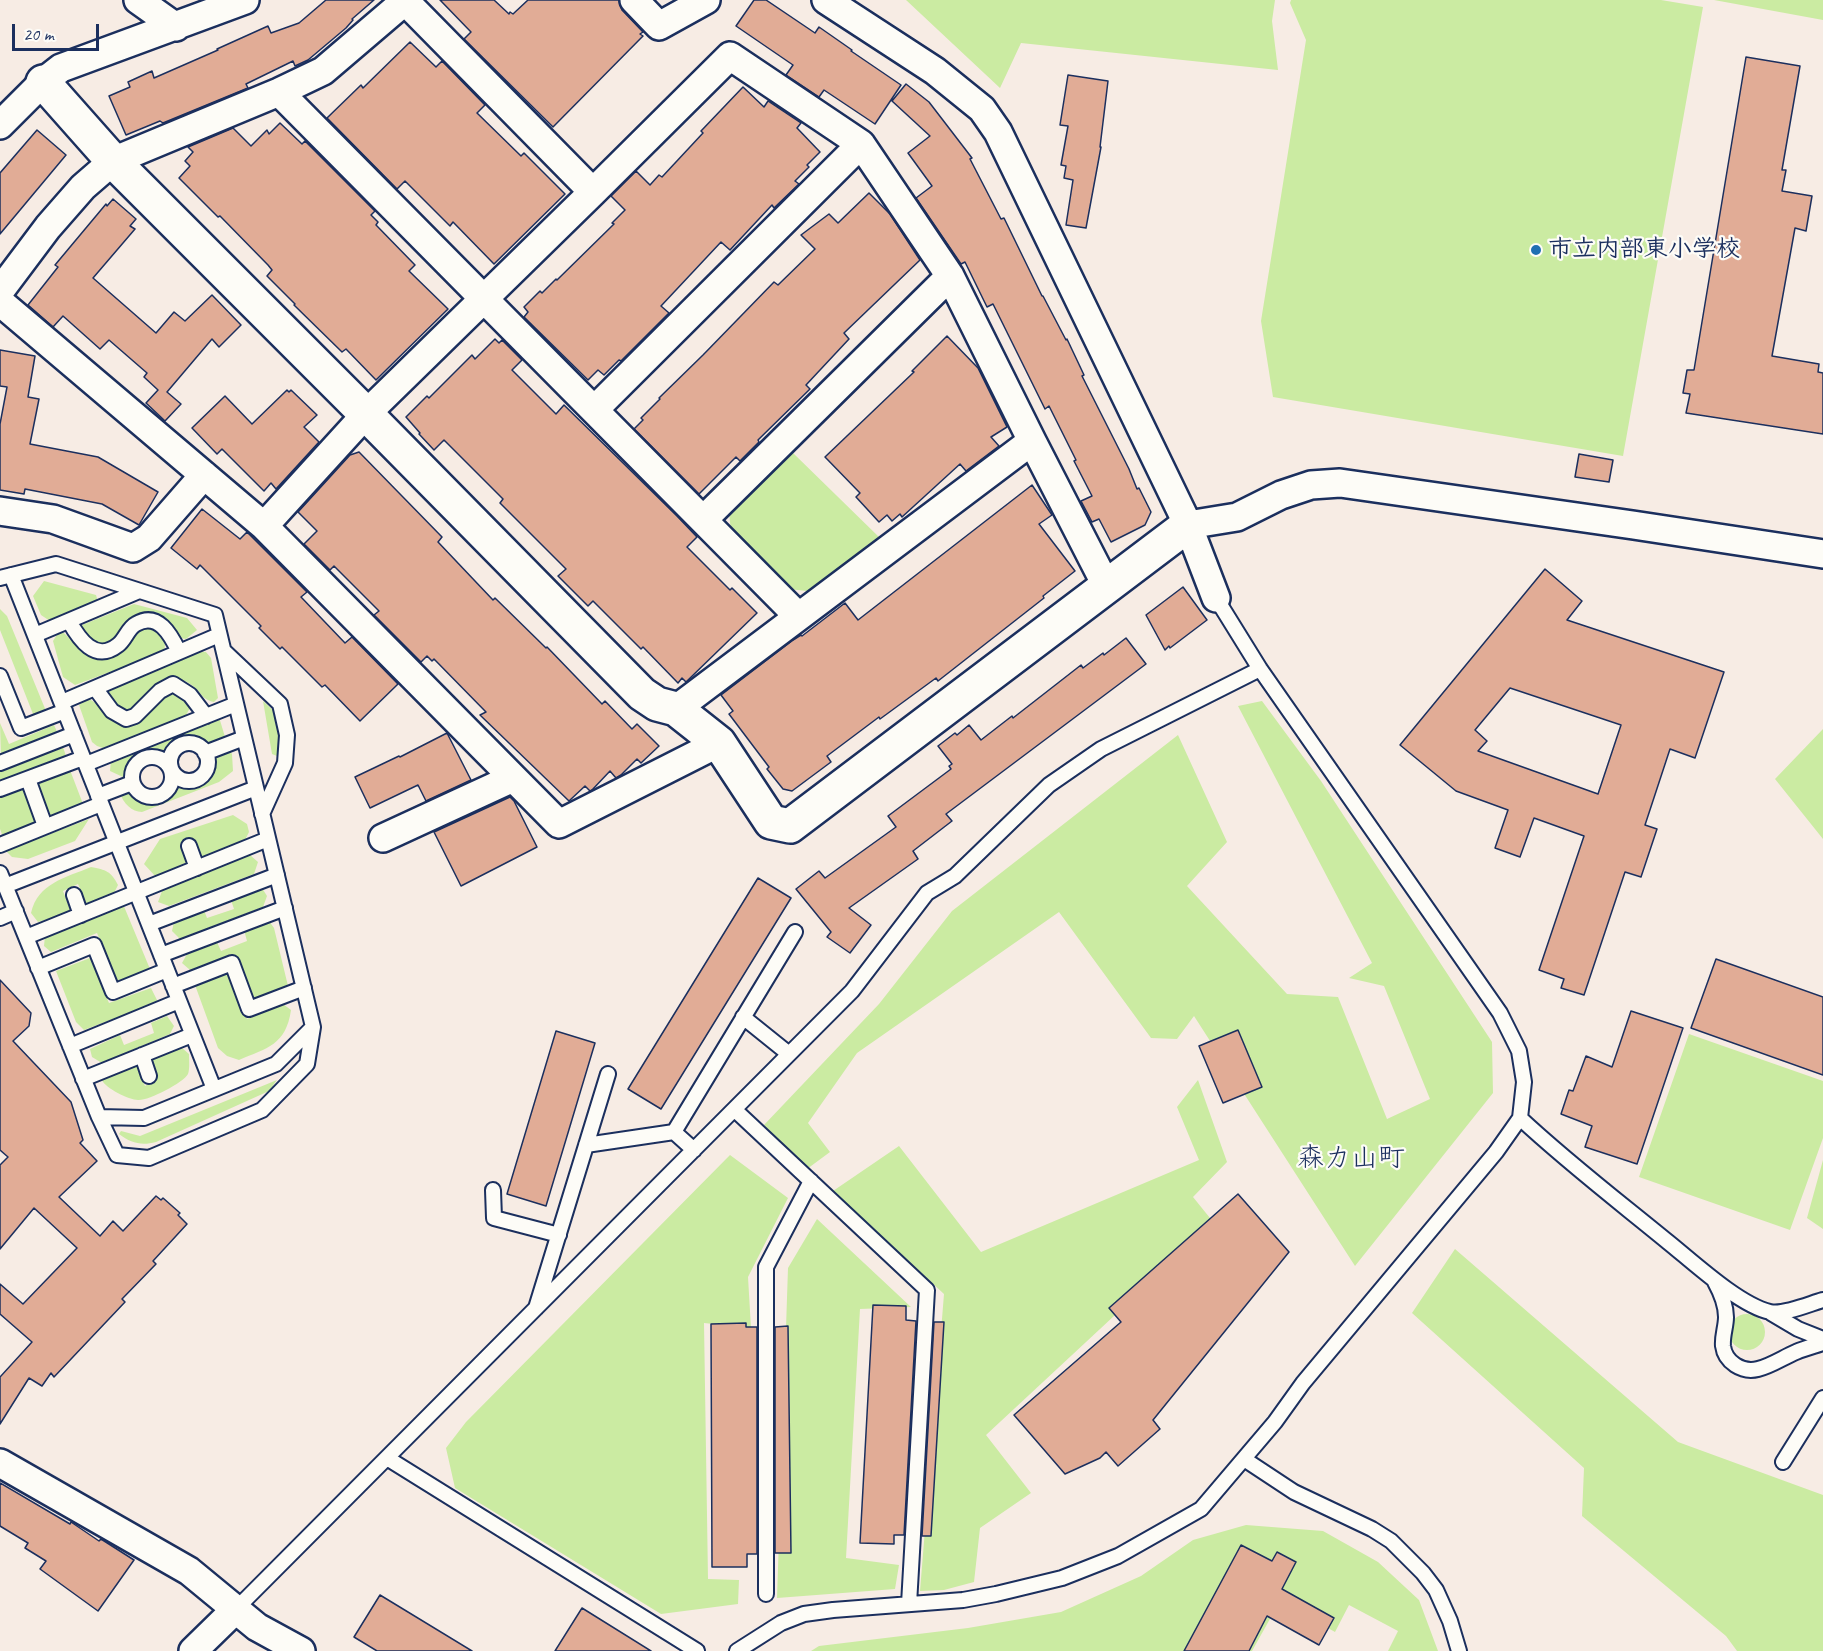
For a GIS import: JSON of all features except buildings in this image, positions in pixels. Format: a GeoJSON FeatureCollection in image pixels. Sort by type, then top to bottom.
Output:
{"type":"FeatureCollection","features":[{"type":"Feature","properties":{"kind":"street"},"geometry":{"type":"LineString","coordinates":[[138,0],[176,27]]}},
{"type":"Feature","properties":{"kind":"street"},"geometry":{"type":"LineString","coordinates":[[0,125],[43,82],[61,68],[245,0]]}},
{"type":"Feature","properties":{"kind":"street"},"geometry":{"type":"LineString","coordinates":[[634,0],[659,26],[706,0]]}},
{"type":"Feature","properties":{"kind":"street"},"geometry":{"type":"LineString","coordinates":[[826,0],[935,71],[982,109],[998,132],[1188,525],[1216,598]]}},
{"type":"Feature","properties":{"kind":"street"},"geometry":{"type":"LineString","coordinates":[[0,291],[48,227],[83,187],[113,161],[279,92],[323,70],[405,1],[593,192]]}},
{"type":"Feature","properties":{"kind":"street"},"geometry":{"type":"LineString","coordinates":[[264,526],[366,414],[730,56],[861,144],[950,276],[1107,587]]}},
{"type":"Feature","properties":{"kind":"street"},"geometry":{"type":"LineString","coordinates":[[43,82],[113,161],[642,694],[657,704],[676,709],[719,743],[771,822],[790,826],[1188,525],[1238,518],[1281,495],[1311,485],[1340,483],[1823,554]]}},
{"type":"Feature","properties":{"kind":"street"},"geometry":{"type":"LineString","coordinates":[[279,92],[798,616]]}},
{"type":"Feature","properties":{"kind":"street"},"geometry":{"type":"LineString","coordinates":[[594,410],[861,144]]}},
{"type":"Feature","properties":{"kind":"street"},"geometry":{"type":"LineString","coordinates":[[703,520],[950,276]]}},
{"type":"Feature","properties":{"kind":"street"},"geometry":{"type":"LineString","coordinates":[[0,302],[264,526],[559,824],[719,743]]}},
{"type":"Feature","properties":{"kind":"street"},"geometry":{"type":"LineString","coordinates":[[676,709],[1032,441]]}},
{"type":"Feature","properties":{"kind":"street"},"geometry":{"type":"LineString","coordinates":[[0,511],[53,519],[133,548],[149,538],[204,476]]}},
{"type":"Feature","properties":{"kind":"street"},"geometry":{"type":"LineString","coordinates":[[383,838],[513,778]]}},
{"type":"Feature","properties":{"kind":"street"},"geometry":{"type":"LineString","coordinates":[[0,1463],[189,1571],[257,1628],[301,1651]]}},
{"type":"Feature","properties":{"kind":"street"},"geometry":{"type":"LineString","coordinates":[[193,1651],[236,1609]]}},
{"type":"Feature","properties":{"kind":"lane"},"geometry":{"type":"LineString","coordinates":[[0,873],[83,1079],[117,1155],[149,1158],[262,1110],[307,1064],[313,1027],[215,615],[56,564],[6,577],[35,635],[214,1089]]}},
{"type":"Feature","properties":{"kind":"lane"},"geometry":{"type":"LineString","coordinates":[[35,635],[138,591]]}},
{"type":"Feature","properties":{"kind":"lane"},"geometry":{"type":"LineString","coordinates":[[737,1651],[781,1623],[804,1614],[963,1600],[1030,1587],[1062,1578],[1110,1559],[1201,1509],[1496,1152],[1520,1118],[1524,1082],[1519,1051],[1500,1013],[1260,669],[1216,598]]}},
{"type":"Feature","properties":{"kind":"lane"},"geometry":{"type":"LineString","coordinates":[[69,621],[78,638],[90,649],[103,652],[118,645],[135,624],[149,620],[161,624],[170,634],[179,652]]}},
{"type":"Feature","properties":{"kind":"lane"},"geometry":{"type":"LineString","coordinates":[[0,676],[21,728],[95,688],[219,635]]}},
{"type":"Feature","properties":{"kind":"lane"},"geometry":{"type":"LineString","coordinates":[[223,650],[280,704],[287,735],[285,763],[262,814]]}},
{"type":"Feature","properties":{"kind":"lane"},"geometry":{"type":"LineString","coordinates":[[236,1609],[852,991],[927,893],[955,876],[1049,784],[1101,749],[1260,669]]}},
{"type":"Feature","properties":{"kind":"lane"},"geometry":{"type":"LineString","coordinates":[[95,688],[112,711],[126,719],[135,716],[160,691],[173,684],[190,695],[206,716]]}},
{"type":"Feature","properties":{"kind":"lane"},"geometry":{"type":"LineString","coordinates":[[0,789],[84,761],[236,704]]}},
{"type":"Feature","properties":{"kind":"lane"},"geometry":{"type":"LineString","coordinates":[[0,763],[74,734]]}},
{"type":"Feature","properties":{"kind":"lane"},"geometry":{"type":"LineString","coordinates":[[206,753],[244,738]]}},
{"type":"Feature","properties":{"kind":"lane"},"geometry":{"type":"LineString","coordinates":[[170,770],[169,760],[173,751],[180,745],[189,743],[199,746],[206,753],[207,768],[203,776],[196,780],[181,781],[175,776],[170,770],[165,762],[155,757],[145,758],[137,764],[132,773],[132,783],[142,795],[157,796],[164,793],[170,786],[172,778],[170,770]]}},
{"type":"Feature","properties":{"kind":"lane"},"geometry":{"type":"LineString","coordinates":[[28,779],[45,826]]}},
{"type":"Feature","properties":{"kind":"lane"},"geometry":{"type":"LineString","coordinates":[[0,845],[45,826],[132,783]]}},
{"type":"Feature","properties":{"kind":"lane"},"geometry":{"type":"LineString","coordinates":[[5,886],[256,788]]}},
{"type":"Feature","properties":{"kind":"lane"},"geometry":{"type":"LineString","coordinates":[[26,937],[268,839]]}},
{"type":"Feature","properties":{"kind":"lane"},"geometry":{"type":"LineString","coordinates":[[189,846],[197,868]]}},
{"type":"Feature","properties":{"kind":"lane"},"geometry":{"type":"LineString","coordinates":[[148,924],[277,875]]}},
{"type":"Feature","properties":{"kind":"lane"},"geometry":{"type":"LineString","coordinates":[[74,895],[81,915]]}},
{"type":"Feature","properties":{"kind":"lane"},"geometry":{"type":"LineString","coordinates":[[161,955],[285,908]]}},
{"type":"Feature","properties":{"kind":"lane"},"geometry":{"type":"LineString","coordinates":[[0,918],[15,911]]}},
{"type":"Feature","properties":{"kind":"lane"},"geometry":{"type":"LineString","coordinates":[[674,1132],[795,932]]}},
{"type":"Feature","properties":{"kind":"lane"},"geometry":{"type":"LineString","coordinates":[[38,968],[94,945],[113,992],[167,970]]}},
{"type":"Feature","properties":{"kind":"lane"},"geometry":{"type":"LineString","coordinates":[[173,986],[232,963],[249,1010],[304,988]]}},
{"type":"Feature","properties":{"kind":"lane"},"geometry":{"type":"LineString","coordinates":[[70,1046],[179,1001]]}},
{"type":"Feature","properties":{"kind":"lane"},"geometry":{"type":"LineString","coordinates":[[743,1017],[789,1054]]}},
{"type":"Feature","properties":{"kind":"lane"},"geometry":{"type":"LineString","coordinates":[[99,1117],[144,1118],[276,1064],[313,1027]]}},
{"type":"Feature","properties":{"kind":"lane"},"geometry":{"type":"LineString","coordinates":[[83,1079],[192,1035]]}},
{"type":"Feature","properties":{"kind":"lane"},"geometry":{"type":"LineString","coordinates":[[142,1055],[150,1076]]}},
{"type":"Feature","properties":{"kind":"lane"},"geometry":{"type":"LineString","coordinates":[[536,1310],[608,1074]]}},
{"type":"Feature","properties":{"kind":"lane"},"geometry":{"type":"LineString","coordinates":[[735,1110],[927,1290],[909,1604]]}},
{"type":"Feature","properties":{"kind":"lane"},"geometry":{"type":"LineString","coordinates":[[1520,1118],[1552,1148],[1714,1280],[1751,1304],[1823,1341]]}},
{"type":"Feature","properties":{"kind":"lane"},"geometry":{"type":"LineString","coordinates":[[586,1145],[674,1132]]}},
{"type":"Feature","properties":{"kind":"lane"},"geometry":{"type":"LineString","coordinates":[[674,1132],[694,1150]]}},
{"type":"Feature","properties":{"kind":"lane"},"geometry":{"type":"LineString","coordinates":[[766,1594],[766,1267],[811,1181]]}},
{"type":"Feature","properties":{"kind":"lane"},"geometry":{"type":"LineString","coordinates":[[493,1190],[494,1218],[559,1235]]}},
{"type":"Feature","properties":{"kind":"lane"},"geometry":{"type":"LineString","coordinates":[[1714,1280],[1724,1304],[1726,1317],[1723,1343],[1725,1352],[1730,1361],[1738,1367],[1756,1370],[1823,1341]]}},
{"type":"Feature","properties":{"kind":"lane"},"geometry":{"type":"LineString","coordinates":[[1771,1313],[1788,1311],[1823,1300]]}},
{"type":"Feature","properties":{"kind":"lane"},"geometry":{"type":"LineString","coordinates":[[1783,1462],[1823,1398]]}},
{"type":"Feature","properties":{"kind":"lane"},"geometry":{"type":"LineString","coordinates":[[387,1458],[697,1651]]}},
{"type":"Feature","properties":{"kind":"lane"},"geometry":{"type":"LineString","coordinates":[[1244,1459],[1294,1492],[1372,1529],[1391,1541],[1424,1572],[1436,1590],[1450,1621],[1459,1651]]}},
{"type":"Feature","properties":{"kind":"green space"},"geometry":{"type":"Polygon","coordinates":[[[906,0],[1275,0],[1272,21],[1278,70],[1021,43],[1000,88],[906,0]]]}},
{"type":"Feature","properties":{"kind":"green space"},"geometry":{"type":"Polygon","coordinates":[[[1291,0],[1661,0],[1703,7],[1623,456],[1273,397],[1261,321],[1306,40],[1290,3],[1291,0]]]}},
{"type":"Feature","properties":{"kind":"green space"},"geometry":{"type":"Polygon","coordinates":[[[1714,0],[1823,0],[1823,20],[1714,0]]]}},
{"type":"Feature","properties":{"kind":"green space"},"geometry":{"type":"Polygon","coordinates":[[[792,452],[880,538],[807,591],[788,589],[731,532],[729,512],[792,452]]]}},
{"type":"Feature","properties":{"kind":"green space"},"geometry":{"type":"Polygon","coordinates":[[[44,581],[96,595],[98,602],[50,621],[41,615],[33,596],[44,581]]]}},
{"type":"Feature","properties":{"kind":"green space"},"geometry":{"type":"Polygon","coordinates":[[[134,604],[187,618],[197,630],[186,639],[180,638],[160,616],[135,616],[109,645],[94,645],[84,635],[82,625],[134,604]]]}},
{"type":"Feature","properties":{"kind":"green space"},"geometry":{"type":"Polygon","coordinates":[[[0,609],[7,616],[46,711],[40,717],[33,714],[0,630],[0,609]]]}},
{"type":"Feature","properties":{"kind":"green space"},"geometry":{"type":"Polygon","coordinates":[[[145,624],[159,630],[162,634],[165,641],[164,652],[75,685],[63,677],[53,641],[60,630],[84,653],[105,657],[118,651],[145,624]]]}},
{"type":"Feature","properties":{"kind":"green space"},"geometry":{"type":"Polygon","coordinates":[[[198,651],[206,652],[211,658],[218,698],[214,702],[204,697],[184,680],[175,679],[158,684],[132,712],[126,712],[109,698],[108,692],[113,687],[198,651]]]}},
{"type":"Feature","properties":{"kind":"green space"},"geometry":{"type":"Polygon","coordinates":[[[168,692],[178,693],[191,706],[185,717],[103,748],[92,742],[79,705],[88,698],[97,704],[106,715],[120,724],[130,723],[168,692]]]}},
{"type":"Feature","properties":{"kind":"green space"},"geometry":{"type":"Polygon","coordinates":[[[263,701],[275,712],[282,750],[277,756],[272,754],[263,701]]]}},
{"type":"Feature","properties":{"kind":"green space"},"geometry":{"type":"Polygon","coordinates":[[[1262,701],[1321,781],[1492,1042],[1493,1093],[1355,1266],[1194,1016],[1177,1039],[1151,1038],[1059,912],[857,1053],[808,1123],[830,1152],[807,1169],[764,1125],[879,1004],[952,911],[1178,735],[1227,842],[1187,886],[1287,994],[1338,997],[1387,1119],[1430,1099],[1384,986],[1349,978],[1372,963],[1238,706],[1262,701]]]}},
{"type":"Feature","properties":{"kind":"green space"},"geometry":{"type":"Polygon","coordinates":[[[219,717],[225,737],[206,745],[196,737],[185,738],[174,744],[164,755],[144,752],[126,770],[123,777],[110,771],[111,760],[219,717]]]}},
{"type":"Feature","properties":{"kind":"green space"},"geometry":{"type":"Polygon","coordinates":[[[0,723],[9,744],[54,725],[59,736],[1,759],[0,723]]]}},
{"type":"Feature","properties":{"kind":"green space"},"geometry":{"type":"Polygon","coordinates":[[[1823,729],[1823,839],[1775,779],[1823,729]]]}},
{"type":"Feature","properties":{"kind":"green space"},"geometry":{"type":"Polygon","coordinates":[[[62,744],[66,756],[0,783],[0,769],[62,744]]]}},
{"type":"Feature","properties":{"kind":"green space"},"geometry":{"type":"Polygon","coordinates":[[[229,750],[232,754],[233,771],[219,782],[142,812],[131,809],[121,797],[120,793],[131,790],[144,800],[155,801],[165,795],[176,783],[186,788],[193,785],[203,780],[208,774],[212,756],[229,750]]]}},
{"type":"Feature","properties":{"kind":"green space"},"geometry":{"type":"Polygon","coordinates":[[[70,770],[83,804],[48,818],[35,784],[70,770]]]}},
{"type":"Feature","properties":{"kind":"green space"},"geometry":{"type":"Polygon","coordinates":[[[22,787],[36,824],[3,837],[0,829],[0,795],[22,787]]]}},
{"type":"Feature","properties":{"kind":"green space"},"geometry":{"type":"Polygon","coordinates":[[[233,815],[247,824],[249,832],[244,842],[200,858],[192,839],[180,844],[187,862],[156,877],[144,864],[160,839],[233,815]]]}},
{"type":"Feature","properties":{"kind":"green space"},"geometry":{"type":"Polygon","coordinates":[[[89,819],[75,841],[28,859],[12,857],[6,851],[89,819]]]}},
{"type":"Feature","properties":{"kind":"green space"},"geometry":{"type":"Polygon","coordinates":[[[250,855],[258,862],[254,874],[169,906],[158,902],[162,891],[169,887],[250,855]]]}},
{"type":"Feature","properties":{"kind":"green space"},"geometry":{"type":"Polygon","coordinates":[[[91,867],[104,870],[113,877],[118,885],[113,895],[87,905],[78,884],[63,891],[71,912],[38,922],[31,913],[46,888],[62,878],[91,867]]]}},
{"type":"Feature","properties":{"kind":"green space"},"geometry":{"type":"Polygon","coordinates":[[[262,888],[267,896],[263,907],[180,939],[172,931],[174,922],[204,910],[207,918],[234,909],[231,900],[262,888]]]}},
{"type":"Feature","properties":{"kind":"green space"},"geometry":{"type":"Polygon","coordinates":[[[123,904],[150,969],[117,982],[97,933],[51,952],[44,946],[45,936],[123,904]]]}},
{"type":"Feature","properties":{"kind":"green space"},"geometry":{"type":"Polygon","coordinates":[[[269,921],[274,928],[288,986],[282,992],[255,1000],[235,955],[190,970],[182,963],[187,954],[217,942],[221,951],[247,941],[244,930],[269,921]]]}},
{"type":"Feature","properties":{"kind":"green space"},"geometry":{"type":"Polygon","coordinates":[[[90,958],[109,1003],[151,988],[158,1002],[84,1030],[76,1022],[56,971],[90,958]]]}},
{"type":"Feature","properties":{"kind":"green space"},"geometry":{"type":"Polygon","coordinates":[[[227,973],[247,1019],[283,1004],[291,1010],[285,1031],[274,1044],[239,1060],[227,1056],[218,1048],[195,985],[227,973]]]}},
{"type":"Feature","properties":{"kind":"green space"},"geometry":{"type":"Polygon","coordinates":[[[167,1016],[174,1026],[170,1034],[102,1063],[92,1057],[90,1049],[120,1035],[124,1045],[154,1033],[151,1023],[167,1016]]]}},
{"type":"Feature","properties":{"kind":"green space"},"geometry":{"type":"Polygon","coordinates":[[[1689,1034],[1823,1081],[1823,1138],[1790,1230],[1639,1177],[1689,1034]]]}},
{"type":"Feature","properties":{"kind":"green space"},"geometry":{"type":"Polygon","coordinates":[[[181,1047],[189,1054],[188,1074],[157,1095],[143,1100],[123,1096],[112,1090],[102,1080],[137,1066],[145,1086],[157,1079],[150,1059],[181,1047]]]}},
{"type":"Feature","properties":{"kind":"green space"},"geometry":{"type":"Polygon","coordinates":[[[277,1080],[269,1091],[156,1142],[136,1143],[119,1134],[121,1131],[140,1136],[277,1080]]]}},
{"type":"Feature","properties":{"kind":"green space"},"geometry":{"type":"Polygon","coordinates":[[[1198,1080],[1227,1162],[1193,1197],[1214,1223],[986,1435],[1031,1493],[980,1528],[974,1582],[944,1590],[920,1591],[944,1294],[833,1191],[899,1146],[981,1252],[1199,1160],[1177,1107],[1198,1080]]]}},
{"type":"Feature","properties":{"kind":"green space"},"geometry":{"type":"Polygon","coordinates":[[[730,1155],[788,1198],[748,1277],[751,1328],[704,1323],[708,1579],[739,1580],[738,1604],[661,1614],[455,1488],[446,1448],[466,1422],[730,1155]]]}},
{"type":"Feature","properties":{"kind":"green space"},"geometry":{"type":"Polygon","coordinates":[[[1823,1160],[1823,1229],[1807,1218],[1823,1160]]]}},
{"type":"Feature","properties":{"kind":"green space"},"geometry":{"type":"Polygon","coordinates":[[[817,1219],[911,1307],[860,1309],[846,1558],[899,1565],[895,1589],[777,1598],[788,1268],[817,1219]]]}},
{"type":"Feature","properties":{"kind":"green space"},"geometry":{"type":"Polygon","coordinates":[[[1455,1249],[1678,1442],[1823,1495],[1823,1651],[1737,1651],[1726,1636],[1582,1516],[1584,1468],[1412,1313],[1455,1249]]]}},
{"type":"Feature","properties":{"kind":"green space"},"geometry":{"type":"Polygon","coordinates":[[[1747,1314],[1760,1319],[1765,1332],[1760,1345],[1747,1350],[1734,1345],[1729,1332],[1734,1319],[1747,1314]]]}},
{"type":"Feature","properties":{"kind":"green space"},"geometry":{"type":"Polygon","coordinates":[[[1246,1525],[1323,1531],[1378,1562],[1419,1600],[1438,1651],[1388,1651],[1398,1631],[1349,1605],[1335,1632],[1280,1601],[1252,1651],[811,1651],[819,1646],[968,1628],[1061,1612],[1141,1576],[1193,1540],[1246,1525]]]}},
{"type":"Feature","properties":{"kind":"place","name":"市立内部東小学校"},"geometry":{"type":"Point","coordinates":[1536,250]}},
{"type":"Feature","properties":{"kind":"district","name":"森カ山町"},"geometry":{"type":"Point","coordinates":[1351,1159]}}]}
